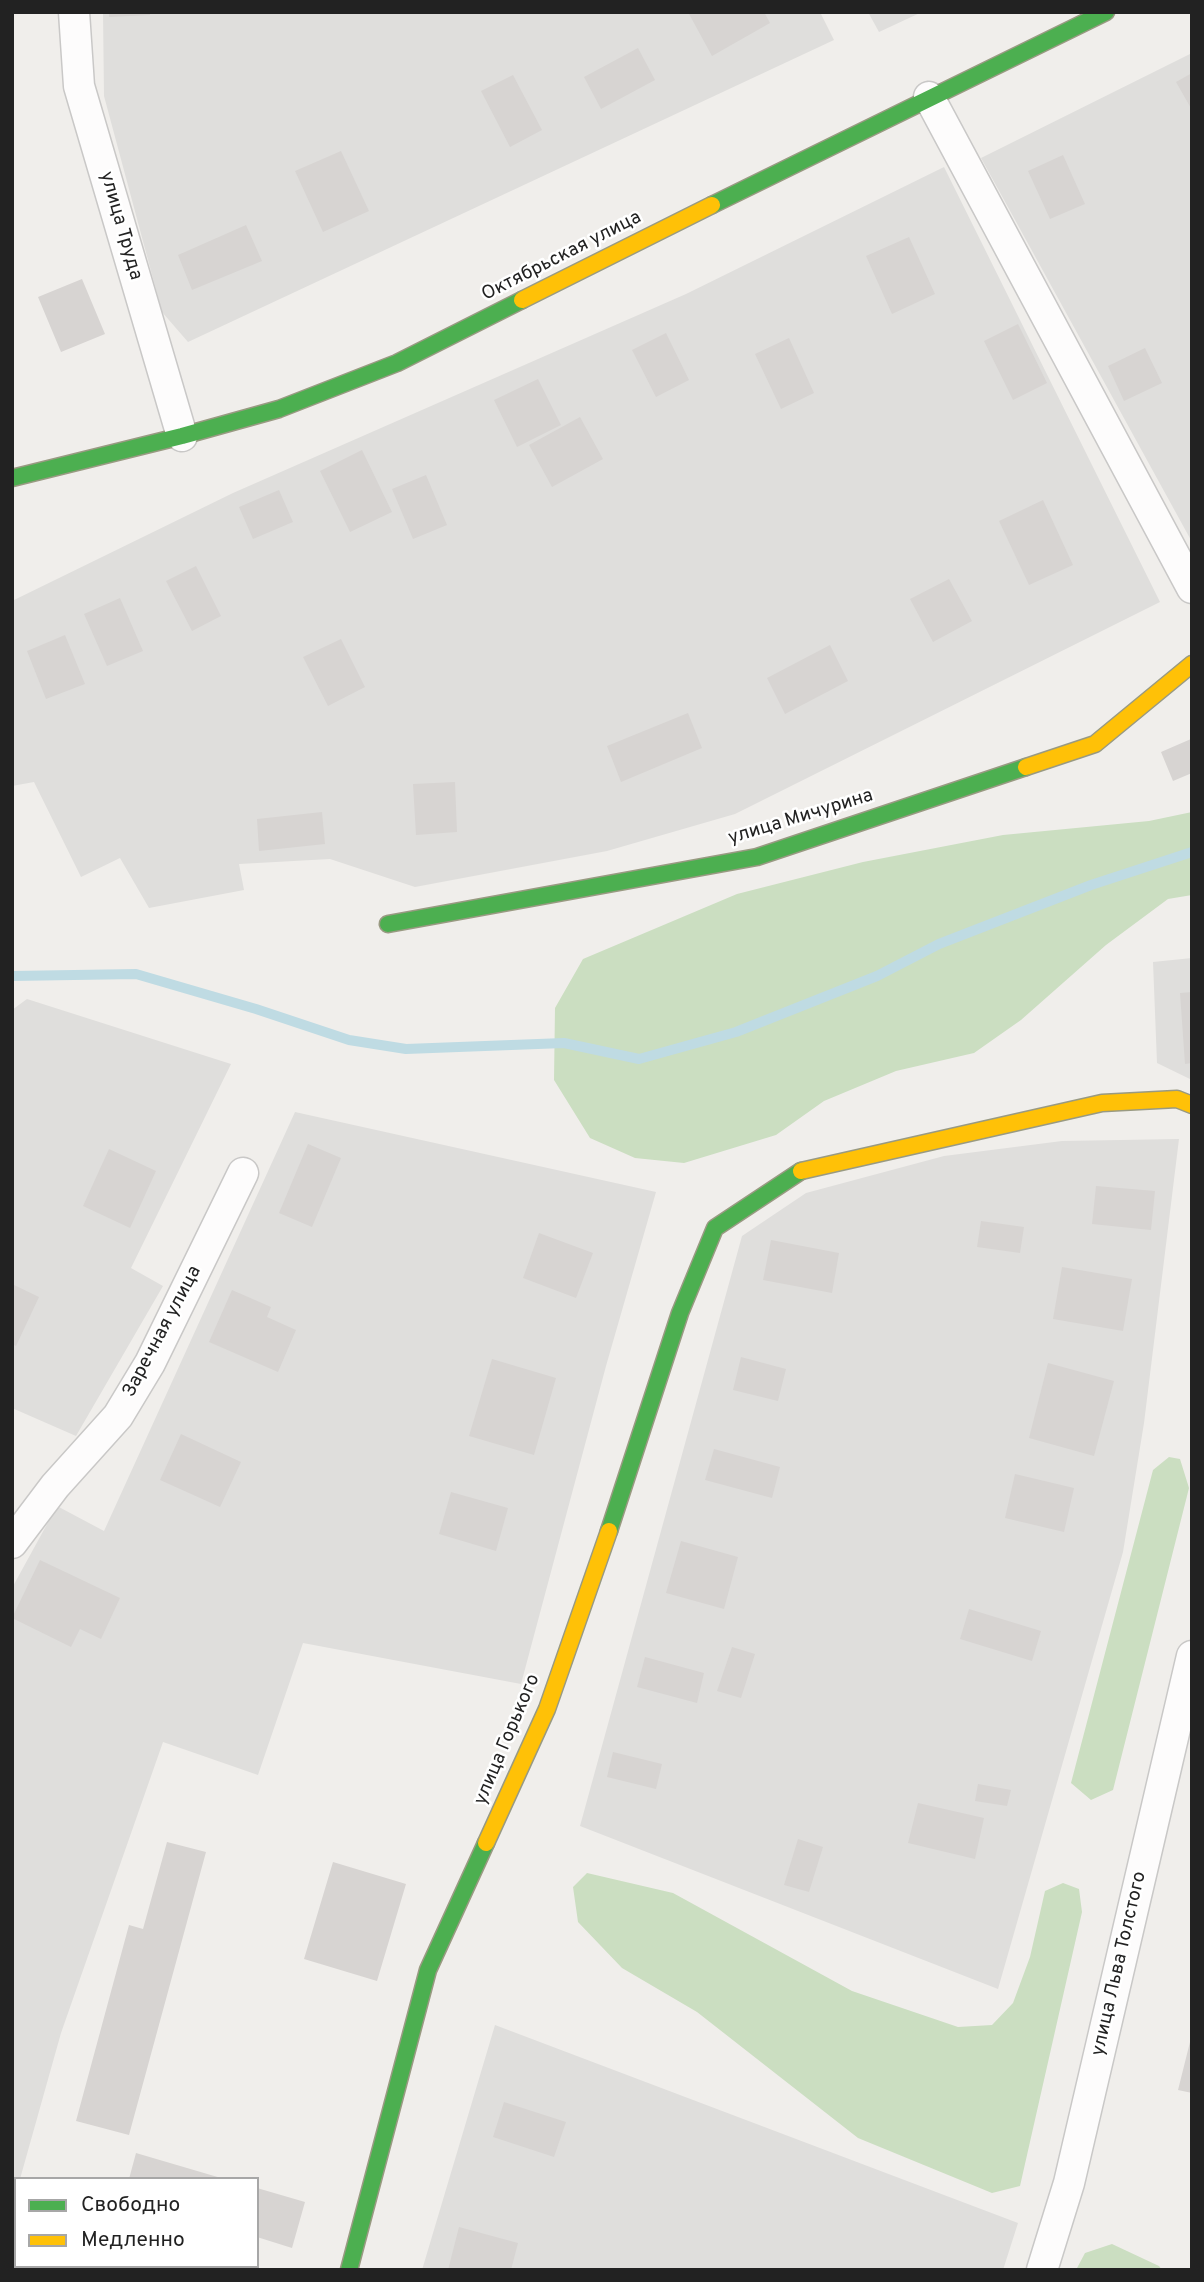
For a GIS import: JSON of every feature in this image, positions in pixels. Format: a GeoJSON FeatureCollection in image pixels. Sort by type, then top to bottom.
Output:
{"type":"FeatureCollection","features":[{"type":"Feature","properties":{"kind":"street","name":"улица Труда"},"geometry":{"type":"LineString","coordinates":[[74,12],[79,86],[182,436]]}},
{"type":"Feature","properties":{"kind":"street","name":"Октябрьская улица"},"geometry":{"type":"LineString","coordinates":[[12,478],[279,409],[397,363],[929,97],[1106,12]]}},
{"type":"Feature","properties":{"kind":"street"},"geometry":{"type":"LineString","coordinates":[[929,97],[1192,588]]}},
{"type":"Feature","properties":{"kind":"street","name":"улица Мичурина"},"geometry":{"type":"LineString","coordinates":[[388,924],[757,858],[1095,744],[1192,664]]}},
{"type":"Feature","properties":{"kind":"street","name":"улица Горького"},"geometry":{"type":"LineString","coordinates":[[349,2270],[428,1970],[547,1709],[680,1313],[715,1228],[800,1171],[1102,1103],[1177,1098],[1192,1105]]}},
{"type":"Feature","properties":{"kind":"street","name":"Заречная улица"},"geometry":{"type":"LineString","coordinates":[[12,1543],[55,1486],[118,1416],[150,1363],[243,1173]]}},
{"type":"Feature","properties":{"kind":"street","name":"улица Льва Толстого"},"geometry":{"type":"LineString","coordinates":[[1042,2270],[1069,2183],[1192,1656]]}},
{"type":"Feature","properties":{"kind":"shaded area"},"geometry":{"type":"Polygon","coordinates":[[[103,12],[820,12],[834,40],[188,342],[162,312],[104,96],[103,12]]]}},
{"type":"Feature","properties":{"kind":"shaded area"},"geometry":{"type":"Polygon","coordinates":[[[868,12],[922,12],[879,32],[868,12]]]}},
{"type":"Feature","properties":{"kind":"shaded area"},"geometry":{"type":"Polygon","coordinates":[[[1192,53],[1192,542],[981,158],[1192,53]]]}},
{"type":"Feature","properties":{"kind":"shaded area"},"geometry":{"type":"Polygon","coordinates":[[[944,167],[1160,602],[735,814],[607,851],[415,887],[330,859],[239,864],[244,890],[149,908],[120,858],[81,877],[34,782],[12,786],[12,601],[233,493],[686,294],[944,167]]]}},
{"type":"Feature","properties":{"kind":"shaded area"},"geometry":{"type":"Polygon","coordinates":[[[1192,958],[1192,1080],[1157,1063],[1153,962],[1192,958]]]}},
{"type":"Feature","properties":{"kind":"shaded area"},"geometry":{"type":"Polygon","coordinates":[[[27,999],[231,1064],[131,1268],[163,1286],[76,1436],[12,1408],[12,1010],[27,999]]]}},
{"type":"Feature","properties":{"kind":"shaded area"},"geometry":{"type":"Polygon","coordinates":[[[295,1112],[656,1192],[606,1366],[521,1684],[303,1643],[258,1775],[163,1742],[61,2033],[21,2177],[14,2177],[14,2268],[20,2268],[12,2270],[12,1588],[57,1506],[104,1531],[295,1112]]]}},
{"type":"Feature","properties":{"kind":"shaded area"},"geometry":{"type":"Polygon","coordinates":[[[1179,1139],[1144,1423],[1123,1552],[998,1989],[580,1826],[742,1236],[806,1193],[944,1156],[1062,1141],[1179,1139]]]}},
{"type":"Feature","properties":{"kind":"shaded area"},"geometry":{"type":"Polygon","coordinates":[[[495,2025],[1018,2223],[1003,2270],[422,2270],[495,2025]]]}},
{"type":"Feature","properties":{"kind":"green space"},"geometry":{"type":"Polygon","coordinates":[[[1192,812],[1192,895],[1168,899],[1106,945],[1021,1020],[974,1053],[896,1071],[824,1101],[776,1135],[684,1163],[635,1158],[590,1138],[554,1080],[555,1008],[583,959],[737,894],[863,862],[1003,835],[1149,821],[1192,812]]]}},
{"type":"Feature","properties":{"kind":"green space"},"geometry":{"type":"Polygon","coordinates":[[[1169,1457],[1180,1459],[1189,1488],[1113,1790],[1091,1800],[1071,1783],[1153,1470],[1169,1457]]]}},
{"type":"Feature","properties":{"kind":"green space"},"geometry":{"type":"Polygon","coordinates":[[[587,1873],[673,1893],[852,1991],[958,2027],[992,2025],[1013,2003],[1030,1957],[1045,1891],[1063,1883],[1079,1889],[1082,1912],[1020,2186],[992,2193],[858,2138],[697,2012],[622,1968],[578,1922],[573,1887],[587,1873]]]}},
{"type":"Feature","properties":{"kind":"green space"},"geometry":{"type":"Polygon","coordinates":[[[1112,2244],[1159,2266],[1162,2270],[1076,2270],[1085,2253],[1112,2244]]]}},
{"type":"Feature","properties":{"kind":"building"},"geometry":{"type":"Polygon","coordinates":[[[109,12],[150,12],[150,15],[109,17],[109,12]]]}},
{"type":"Feature","properties":{"kind":"building"},"geometry":{"type":"Polygon","coordinates":[[[688,12],[764,12],[770,23],[712,56],[688,12]]]}},
{"type":"Feature","properties":{"kind":"building"},"geometry":{"type":"Polygon","coordinates":[[[638,48],[655,80],[601,109],[584,77],[638,48]]]}},
{"type":"Feature","properties":{"kind":"building"},"geometry":{"type":"Polygon","coordinates":[[[1192,73],[1192,110],[1176,82],[1192,73]]]}},
{"type":"Feature","properties":{"kind":"building"},"geometry":{"type":"Polygon","coordinates":[[[513,75],[542,130],[510,147],[481,91],[513,75]]]}},
{"type":"Feature","properties":{"kind":"building"},"geometry":{"type":"Polygon","coordinates":[[[341,151],[369,211],[323,232],[295,171],[341,151]]]}},
{"type":"Feature","properties":{"kind":"building"},"geometry":{"type":"Polygon","coordinates":[[[1063,155],[1085,204],[1050,219],[1028,171],[1063,155]]]}},
{"type":"Feature","properties":{"kind":"building"},"geometry":{"type":"Polygon","coordinates":[[[246,225],[262,261],[192,290],[178,255],[246,225]]]}},
{"type":"Feature","properties":{"kind":"building"},"geometry":{"type":"Polygon","coordinates":[[[909,237],[935,294],[892,314],[866,256],[909,237]]]}},
{"type":"Feature","properties":{"kind":"building"},"geometry":{"type":"Polygon","coordinates":[[[82,279],[105,334],[61,352],[38,297],[82,279]]]}},
{"type":"Feature","properties":{"kind":"building"},"geometry":{"type":"Polygon","coordinates":[[[1018,324],[1047,383],[1013,400],[984,341],[1018,324]]]}},
{"type":"Feature","properties":{"kind":"building"},"geometry":{"type":"Polygon","coordinates":[[[666,333],[689,380],[656,397],[632,350],[666,333]]]}},
{"type":"Feature","properties":{"kind":"building"},"geometry":{"type":"Polygon","coordinates":[[[789,338],[814,393],[781,409],[755,354],[789,338]]]}},
{"type":"Feature","properties":{"kind":"building"},"geometry":{"type":"Polygon","coordinates":[[[1145,348],[1162,383],[1124,401],[1108,366],[1145,348]]]}},
{"type":"Feature","properties":{"kind":"building"},"geometry":{"type":"Polygon","coordinates":[[[538,379],[561,425],[517,447],[494,400],[538,379]]]}},
{"type":"Feature","properties":{"kind":"building"},"geometry":{"type":"Polygon","coordinates":[[[580,417],[603,459],[552,487],[529,445],[580,417]]]}},
{"type":"Feature","properties":{"kind":"building"},"geometry":{"type":"Polygon","coordinates":[[[362,450],[392,512],[350,532],[320,471],[362,450]]]}},
{"type":"Feature","properties":{"kind":"building"},"geometry":{"type":"Polygon","coordinates":[[[426,475],[447,525],[413,539],[392,489],[426,475]]]}},
{"type":"Feature","properties":{"kind":"building"},"geometry":{"type":"Polygon","coordinates":[[[279,490],[293,522],[253,539],[239,507],[279,490]]]}},
{"type":"Feature","properties":{"kind":"building"},"geometry":{"type":"Polygon","coordinates":[[[1043,500],[1073,565],[1029,585],[999,521],[1043,500]]]}},
{"type":"Feature","properties":{"kind":"building"},"geometry":{"type":"Polygon","coordinates":[[[196,566],[221,616],[192,631],[166,581],[196,566]]]}},
{"type":"Feature","properties":{"kind":"building"},"geometry":{"type":"Polygon","coordinates":[[[949,579],[972,621],[933,642],[910,599],[949,579]]]}},
{"type":"Feature","properties":{"kind":"building"},"geometry":{"type":"Polygon","coordinates":[[[120,598],[143,651],[107,666],[84,614],[120,598]]]}},
{"type":"Feature","properties":{"kind":"building"},"geometry":{"type":"Polygon","coordinates":[[[65,635],[85,684],[46,699],[27,651],[65,635]]]}},
{"type":"Feature","properties":{"kind":"building"},"geometry":{"type":"Polygon","coordinates":[[[341,639],[365,687],[328,706],[303,657],[341,639]]]}},
{"type":"Feature","properties":{"kind":"building"},"geometry":{"type":"Polygon","coordinates":[[[830,645],[848,681],[785,714],[767,678],[830,645]]]}},
{"type":"Feature","properties":{"kind":"building"},"geometry":{"type":"Polygon","coordinates":[[[688,713],[702,748],[621,782],[607,746],[688,713]]]}},
{"type":"Feature","properties":{"kind":"building"},"geometry":{"type":"Polygon","coordinates":[[[1191,739],[1192,773],[1173,781],[1161,752],[1191,739]]]}},
{"type":"Feature","properties":{"kind":"building"},"geometry":{"type":"Polygon","coordinates":[[[455,782],[457,832],[416,835],[413,784],[455,782]]]}},
{"type":"Feature","properties":{"kind":"building"},"geometry":{"type":"Polygon","coordinates":[[[322,812],[325,844],[259,851],[257,819],[322,812]]]}},
{"type":"Feature","properties":{"kind":"building"},"geometry":{"type":"Polygon","coordinates":[[[1192,992],[1192,1063],[1185,1064],[1180,993],[1192,992]]]}},
{"type":"Feature","properties":{"kind":"building"},"geometry":{"type":"Polygon","coordinates":[[[308,1144],[341,1158],[312,1227],[279,1213],[308,1144]]]}},
{"type":"Feature","properties":{"kind":"building"},"geometry":{"type":"Polygon","coordinates":[[[109,1149],[156,1171],[130,1228],[83,1206],[109,1149]]]}},
{"type":"Feature","properties":{"kind":"building"},"geometry":{"type":"Polygon","coordinates":[[[1096,1186],[1155,1191],[1151,1230],[1092,1224],[1096,1186]]]}},
{"type":"Feature","properties":{"kind":"building"},"geometry":{"type":"Polygon","coordinates":[[[981,1221],[1024,1227],[1020,1253],[977,1247],[981,1221]]]}},
{"type":"Feature","properties":{"kind":"building"},"geometry":{"type":"Polygon","coordinates":[[[539,1233],[593,1253],[576,1298],[523,1278],[539,1233]]]}},
{"type":"Feature","properties":{"kind":"building"},"geometry":{"type":"Polygon","coordinates":[[[771,1240],[839,1253],[832,1293],[763,1280],[771,1240]]]}},
{"type":"Feature","properties":{"kind":"building"},"geometry":{"type":"Polygon","coordinates":[[[1062,1267],[1132,1279],[1123,1331],[1053,1319],[1062,1267]]]}},
{"type":"Feature","properties":{"kind":"building"},"geometry":{"type":"Polygon","coordinates":[[[12,1284],[39,1297],[16,1346],[12,1344],[12,1284]]]}},
{"type":"Feature","properties":{"kind":"building"},"geometry":{"type":"Polygon","coordinates":[[[232,1290],[271,1307],[267,1317],[296,1330],[278,1372],[209,1342],[232,1290]]]}},
{"type":"Feature","properties":{"kind":"building"},"geometry":{"type":"Polygon","coordinates":[[[741,1357],[786,1369],[778,1401],[733,1390],[741,1357]]]}},
{"type":"Feature","properties":{"kind":"building"},"geometry":{"type":"Polygon","coordinates":[[[492,1359],[556,1378],[534,1455],[469,1436],[492,1359]]]}},
{"type":"Feature","properties":{"kind":"building"},"geometry":{"type":"Polygon","coordinates":[[[1048,1363],[1114,1381],[1094,1456],[1029,1438],[1048,1363]]]}},
{"type":"Feature","properties":{"kind":"building"},"geometry":{"type":"Polygon","coordinates":[[[181,1434],[241,1462],[220,1507],[160,1480],[181,1434]]]}},
{"type":"Feature","properties":{"kind":"building"},"geometry":{"type":"Polygon","coordinates":[[[714,1449],[780,1467],[772,1498],[705,1480],[714,1449]]]}},
{"type":"Feature","properties":{"kind":"building"},"geometry":{"type":"Polygon","coordinates":[[[1015,1474],[1074,1488],[1064,1532],[1005,1518],[1015,1474]]]}},
{"type":"Feature","properties":{"kind":"building"},"geometry":{"type":"Polygon","coordinates":[[[451,1492],[508,1508],[496,1551],[439,1534],[451,1492]]]}},
{"type":"Feature","properties":{"kind":"building"},"geometry":{"type":"Polygon","coordinates":[[[681,1541],[738,1557],[724,1609],[666,1593],[681,1541]]]}},
{"type":"Feature","properties":{"kind":"building"},"geometry":{"type":"Polygon","coordinates":[[[40,1560],[120,1598],[101,1639],[80,1629],[71,1647],[12,1618],[40,1560]]]}},
{"type":"Feature","properties":{"kind":"building"},"geometry":{"type":"Polygon","coordinates":[[[969,1609],[1041,1631],[1032,1661],[960,1639],[969,1609]]]}},
{"type":"Feature","properties":{"kind":"building"},"geometry":{"type":"Polygon","coordinates":[[[732,1647],[755,1654],[741,1698],[717,1691],[732,1647]]]}},
{"type":"Feature","properties":{"kind":"building"},"geometry":{"type":"Polygon","coordinates":[[[645,1657],[704,1673],[697,1703],[637,1687],[645,1657]]]}},
{"type":"Feature","properties":{"kind":"building"},"geometry":{"type":"Polygon","coordinates":[[[613,1752],[662,1764],[656,1789],[607,1777],[613,1752]]]}},
{"type":"Feature","properties":{"kind":"building"},"geometry":{"type":"Polygon","coordinates":[[[978,1784],[1011,1790],[1007,1806],[975,1801],[978,1784]]]}},
{"type":"Feature","properties":{"kind":"building"},"geometry":{"type":"Polygon","coordinates":[[[918,1803],[984,1818],[975,1859],[908,1843],[918,1803]]]}},
{"type":"Feature","properties":{"kind":"building"},"geometry":{"type":"Polygon","coordinates":[[[798,1839],[823,1847],[809,1892],[784,1885],[798,1839]]]}},
{"type":"Feature","properties":{"kind":"building"},"geometry":{"type":"Polygon","coordinates":[[[167,1842],[206,1852],[129,2135],[76,2121],[129,1925],[143,1929],[167,1842]]]}},
{"type":"Feature","properties":{"kind":"building"},"geometry":{"type":"Polygon","coordinates":[[[333,1862],[406,1884],[377,1981],[304,1959],[333,1862]]]}},
{"type":"Feature","properties":{"kind":"building"},"geometry":{"type":"Polygon","coordinates":[[[1192,2038],[1192,2093],[1178,2090],[1192,2038]]]}},
{"type":"Feature","properties":{"kind":"building"},"geometry":{"type":"Polygon","coordinates":[[[504,2102],[566,2122],[554,2157],[493,2137],[504,2102]]]}},
{"type":"Feature","properties":{"kind":"building"},"geometry":{"type":"Polygon","coordinates":[[[136,2153],[218,2177],[130,2177],[136,2153]]]}},
{"type":"Feature","properties":{"kind":"building"},"geometry":{"type":"Polygon","coordinates":[[[259,2189],[305,2202],[292,2248],[259,2238],[259,2189]]]}},
{"type":"Feature","properties":{"kind":"building"},"geometry":{"type":"Polygon","coordinates":[[[459,2227],[518,2243],[511,2270],[448,2270],[459,2227]]]}},
{"type":"Feature","properties":{"kind":"waterway"},"geometry":{"type":"LineString","coordinates":[[12,976],[136,974],[349,1040],[406,1049],[564,1043],[639,1059],[736,1032],[877,976],[939,944],[1091,885],[1192,852]]}},
{"type":"Feature","properties":{"kind":"traffic: fast"},"geometry":{"type":"LineString","coordinates":[[712,205],[1106,12]]}},
{"type":"Feature","properties":{"kind":"traffic: fast"},"geometry":{"type":"LineString","coordinates":[[12,478],[279,409],[397,363],[522,300]]}},
{"type":"Feature","properties":{"kind":"traffic: fast"},"geometry":{"type":"LineString","coordinates":[[388,924],[757,857],[1026,767]]}},
{"type":"Feature","properties":{"kind":"traffic: fast"},"geometry":{"type":"LineString","coordinates":[[609,1531],[680,1313],[715,1228],[801,1171]]}},
{"type":"Feature","properties":{"kind":"traffic: fast"},"geometry":{"type":"LineString","coordinates":[[349,2270],[428,1970],[486,1843]]}},
{"type":"Feature","properties":{"kind":"traffic: slow"},"geometry":{"type":"LineString","coordinates":[[522,300],[712,205]]}},
{"type":"Feature","properties":{"kind":"traffic: slow"},"geometry":{"type":"LineString","coordinates":[[1026,767],[1095,744],[1192,664]]}},
{"type":"Feature","properties":{"kind":"traffic: slow"},"geometry":{"type":"LineString","coordinates":[[801,1171],[1102,1103],[1177,1099],[1192,1105]]}},
{"type":"Feature","properties":{"kind":"traffic: slow"},"geometry":{"type":"LineString","coordinates":[[486,1843],[547,1709],[609,1531]]}}]}
